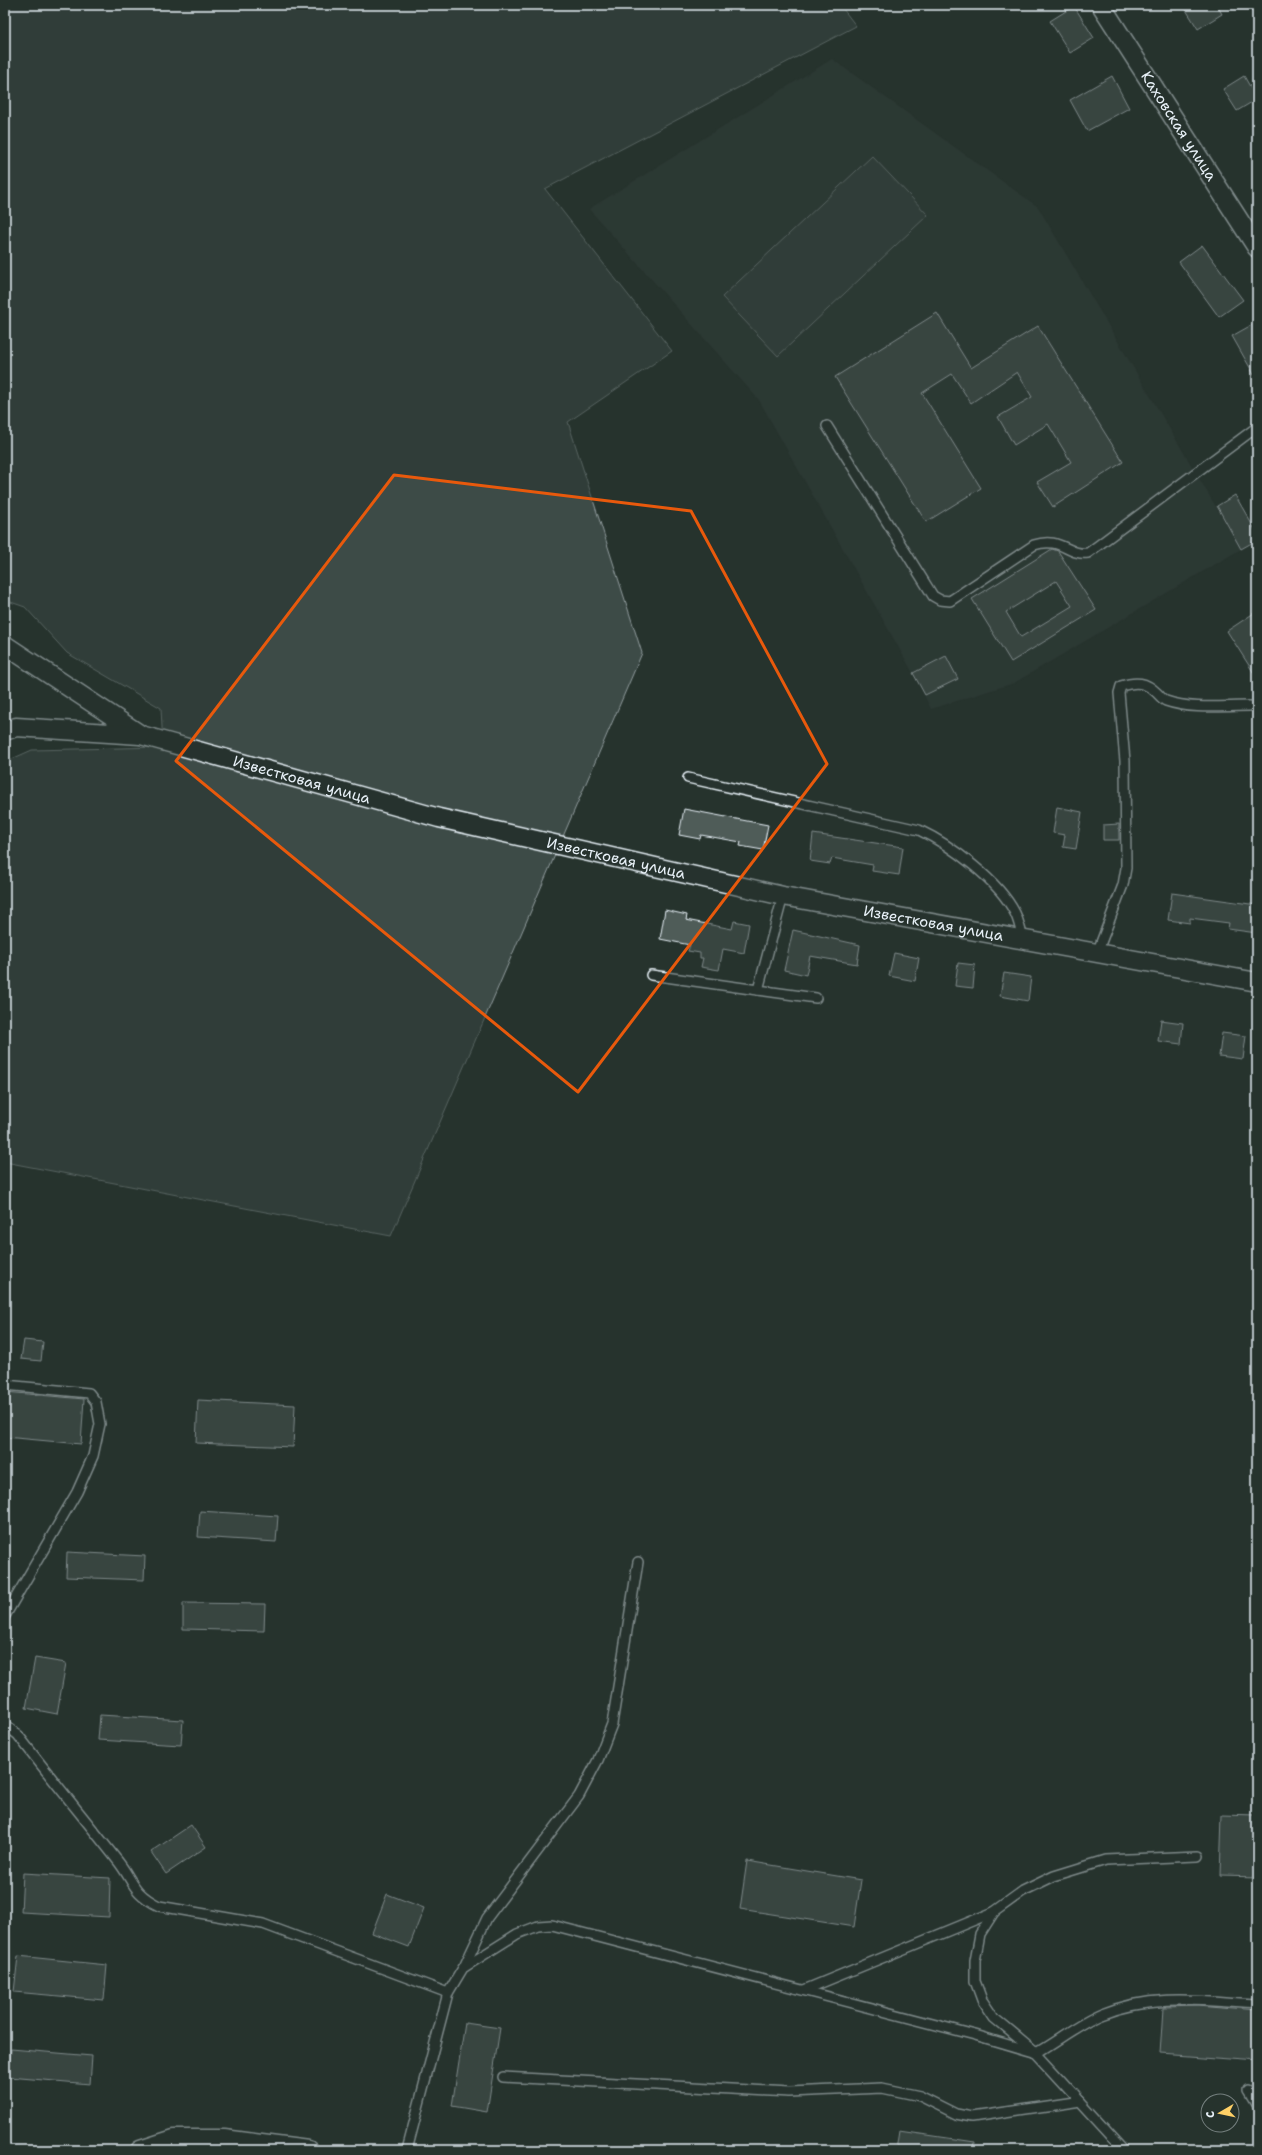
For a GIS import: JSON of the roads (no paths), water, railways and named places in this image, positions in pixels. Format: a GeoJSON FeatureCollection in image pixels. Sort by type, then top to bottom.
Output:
{"type":"FeatureCollection","features":[{"type":"Feature","properties":{"kind":"street","name":"Каховская улица"},"geometry":{"type":"LineString","coordinates":[[1101,5],[1257,248]]}},
{"type":"Feature","properties":{"kind":"street","name":"Известковая улица"},"geometry":{"type":"LineString","coordinates":[[5,645],[141,735],[439,818],[783,896],[1257,982]]}},
{"type":"Feature","properties":{"kind":"street"},"geometry":{"type":"LineString","coordinates":[[5,731],[16,727],[141,735]]}},
{"type":"Feature","properties":{"kind":"street"},"geometry":{"type":"LineString","coordinates":[[140,2150],[224,2139],[308,2150]]}},
{"type":"Feature","properties":{"kind":"lane"},"geometry":{"type":"LineString","coordinates":[[827,426],[933,596],[940,600],[950,601],[1038,543],[1055,542],[1082,554],[1088,553],[1257,427]]}},
{"type":"Feature","properties":{"kind":"lane"},"geometry":{"type":"LineString","coordinates":[[1098,953],[1123,885],[1126,868],[1126,761],[1119,693],[1121,686],[1131,682],[1142,683],[1150,686],[1164,701],[1186,706],[1250,706]]}},
{"type":"Feature","properties":{"kind":"lane"},"geometry":{"type":"LineString","coordinates":[[688,778],[919,830],[934,837],[948,846],[1000,890],[1015,914],[1023,940]]}},
{"type":"Feature","properties":{"kind":"lane"},"geometry":{"type":"LineString","coordinates":[[758,990],[783,896]]}},
{"type":"Feature","properties":{"kind":"lane"},"geometry":{"type":"LineString","coordinates":[[651,975],[816,998]]}},
{"type":"Feature","properties":{"kind":"lane"},"geometry":{"type":"LineString","coordinates":[[5,1385],[89,1393],[96,1402],[100,1424],[93,1456],[77,1492],[5,1616]]}},
{"type":"Feature","properties":{"kind":"lane"},"geometry":{"type":"LineString","coordinates":[[407,2150],[448,1993],[463,1968],[487,1918],[579,1796],[598,1760],[612,1724],[638,1562]]}},
{"type":"Feature","properties":{"kind":"lane"},"geometry":{"type":"LineString","coordinates":[[5,1725],[18,1735],[119,1862],[132,1885],[146,1899],[159,1906],[263,1924],[448,1993]]}},
{"type":"Feature","properties":{"kind":"lane"},"geometry":{"type":"LineString","coordinates":[[804,1990],[994,1912],[1023,1891],[1054,1876],[1106,1860],[1196,1856]]}},
{"type":"Feature","properties":{"kind":"lane"},"geometry":{"type":"LineString","coordinates":[[994,1912],[980,1934],[975,1961],[975,1981],[982,2000],[994,2018],[1036,2054],[1125,2150]]}},
{"type":"Feature","properties":{"kind":"lane"},"geometry":{"type":"LineString","coordinates":[[463,1968],[517,1934],[538,1926],[552,1925],[975,2035],[1036,2054],[1101,2014],[1137,2003],[1164,1999],[1257,2004]]}},
{"type":"Feature","properties":{"kind":"lane"},"geometry":{"type":"LineString","coordinates":[[503,2077],[789,2092],[882,2088],[920,2096],[956,2114],[972,2117],[1080,2101]]}},
{"type":"Feature","properties":{"kind":"lane"},"geometry":{"type":"LineString","coordinates":[[1248,2089],[1257,2104]]}}]}
